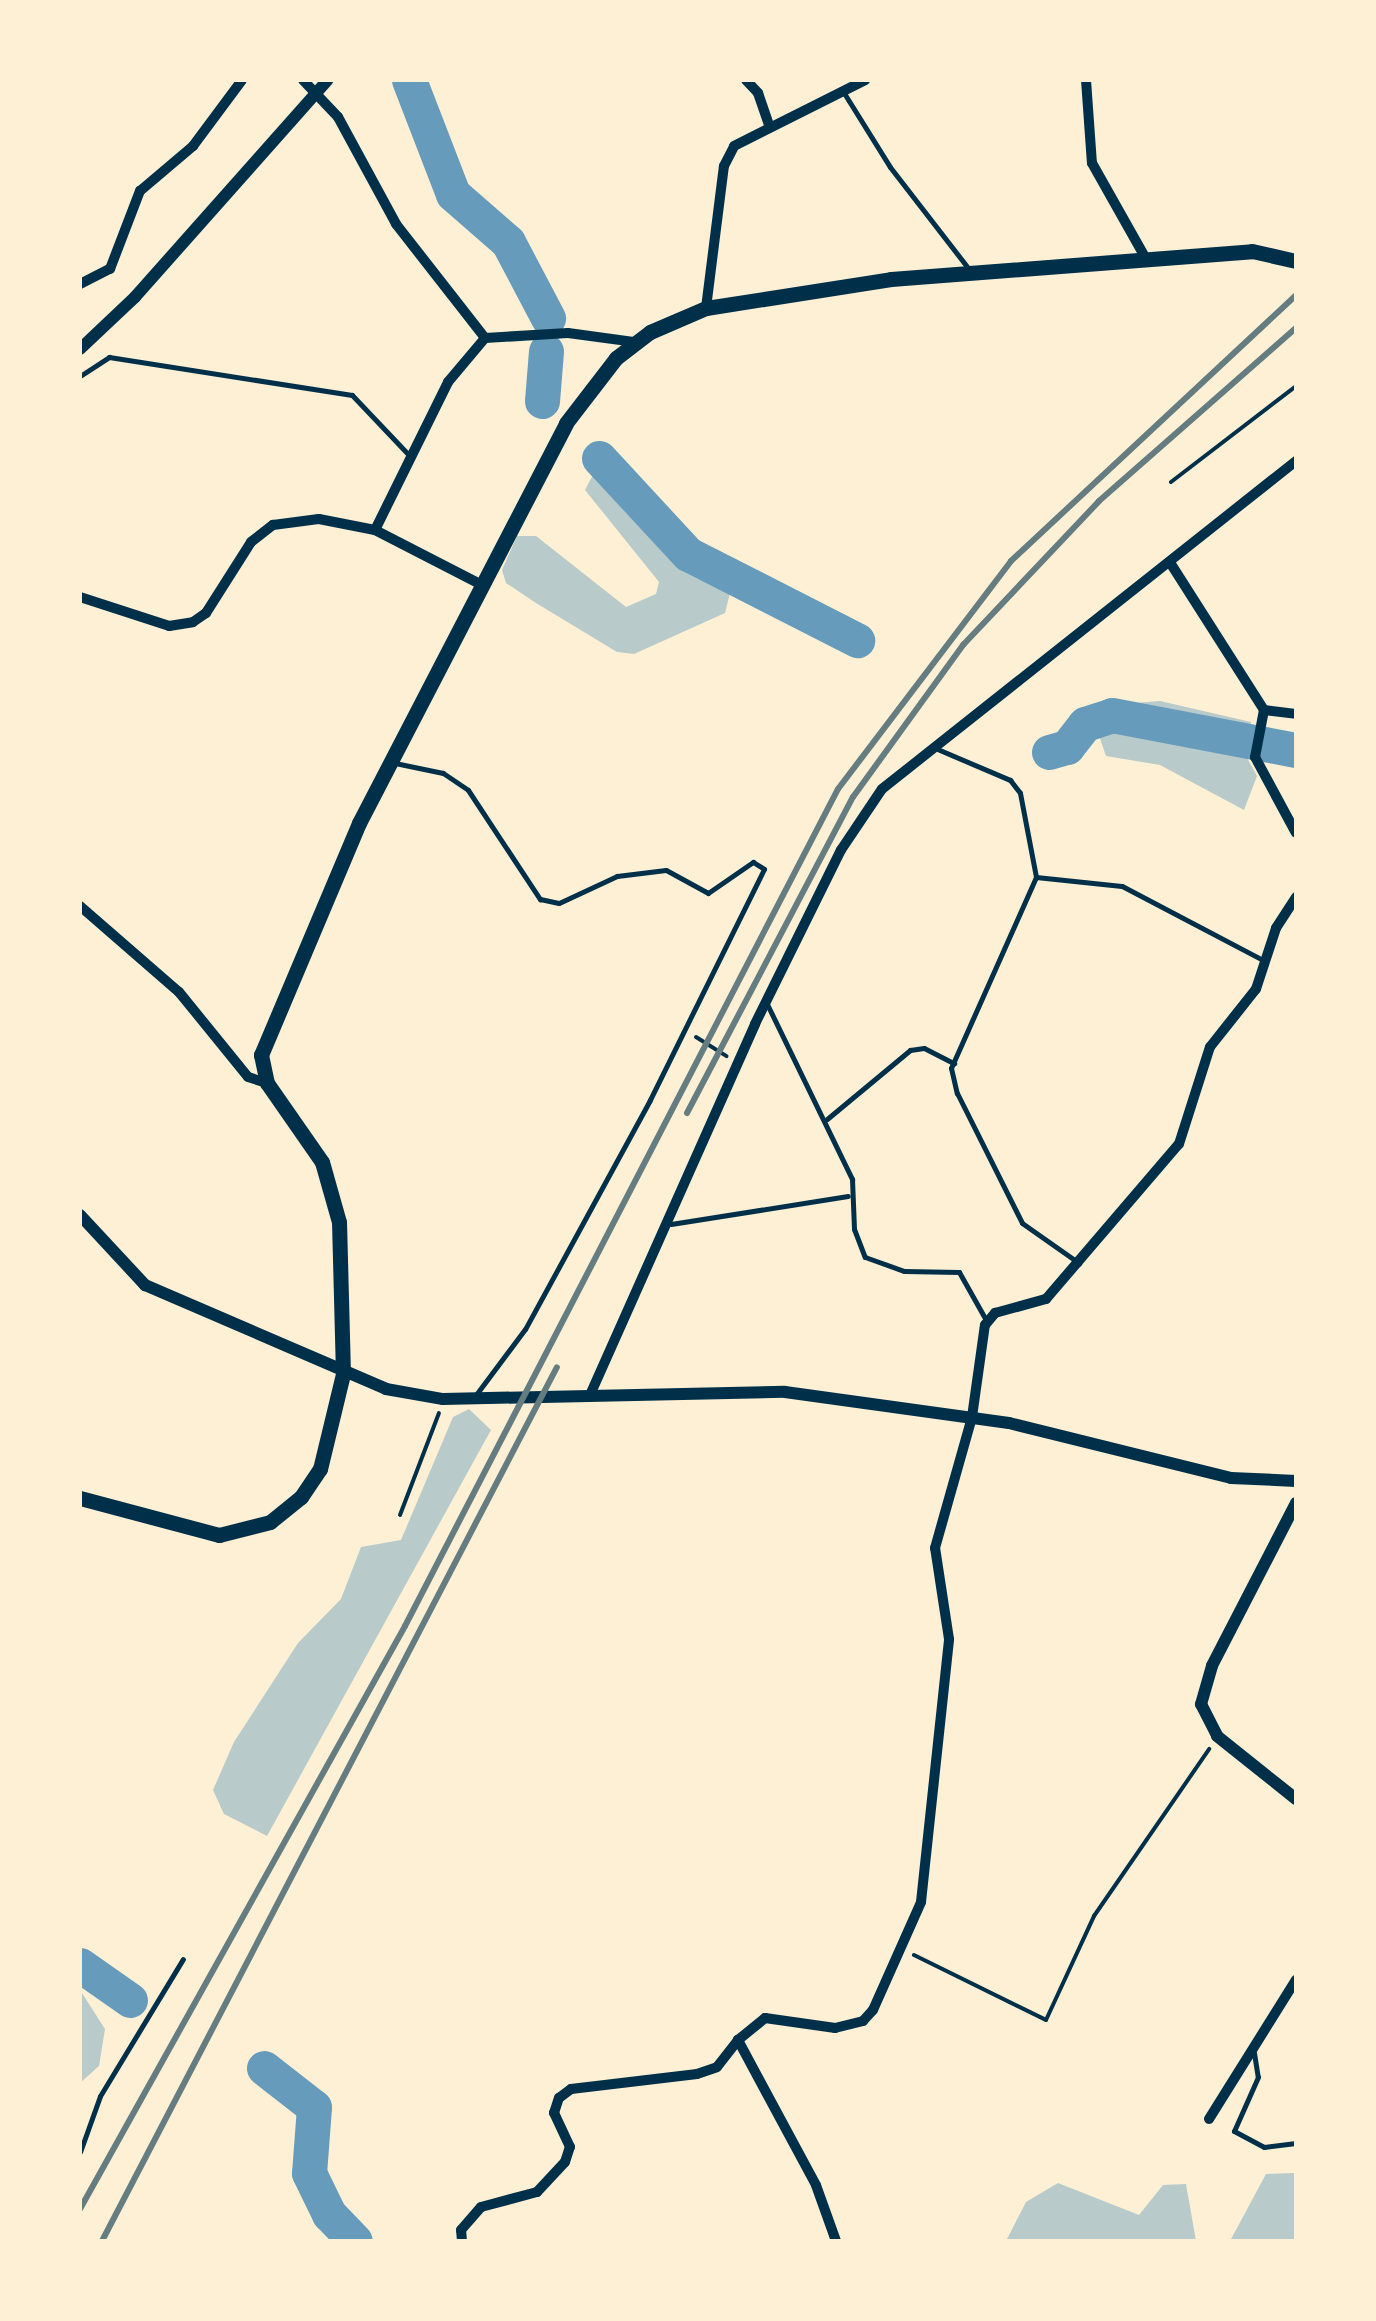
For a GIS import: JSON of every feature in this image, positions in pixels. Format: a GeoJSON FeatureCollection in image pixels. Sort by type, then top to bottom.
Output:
{"type":"FeatureCollection","features":[{"type":"Feature","properties":{"kind":"main road"},"geometry":{"type":"LineString","coordinates":[[80,1498],[219,1535],[270,1522],[302,1496],[320,1469],[344,1374],[333,1191],[322,1162],[267,1083],[261,1055],[392,762],[566,423],[592,383],[635,342],[706,308],[970,270],[1268,251],[1296,261]]}},
{"type":"Feature","properties":{"kind":"street"},"geometry":{"type":"LineString","coordinates":[[80,284],[110,268],[140,191],[193,146],[242,80]]}},
{"type":"Feature","properties":{"kind":"street"},"geometry":{"type":"LineString","coordinates":[[304,80],[338,117],[396,224],[485,338]]}},
{"type":"Feature","properties":{"kind":"street"},"geometry":{"type":"LineString","coordinates":[[80,349],[136,297],[328,80]]}},
{"type":"Feature","properties":{"kind":"street"},"geometry":{"type":"LineString","coordinates":[[746,80],[758,93],[769,125]]}},
{"type":"Feature","properties":{"kind":"street"},"geometry":{"type":"LineString","coordinates":[[706,308],[724,166],[734,146],[769,125],[865,80]]}},
{"type":"Feature","properties":{"kind":"street"},"geometry":{"type":"LineString","coordinates":[[1086,80],[1092,163],[1146,260]]}},
{"type":"Feature","properties":{"kind":"street"},"geometry":{"type":"LineString","coordinates":[[376,530],[448,382],[485,338],[568,334],[635,342]]}},
{"type":"Feature","properties":{"kind":"street"},"geometry":{"type":"LineString","coordinates":[[584,1395],[671,1224],[768,1004],[842,850],[882,789],[1171,564],[1296,461]]}},
{"type":"Feature","properties":{"kind":"street"},"geometry":{"type":"LineString","coordinates":[[80,596],[169,626],[193,622],[206,613],[250,542],[273,525],[319,519],[376,530],[484,586]]}},
{"type":"Feature","properties":{"kind":"street"},"geometry":{"type":"LineString","coordinates":[[1171,564],[1264,711],[1254,757],[1296,833]]}},
{"type":"Feature","properties":{"kind":"street"},"geometry":{"type":"LineString","coordinates":[[1264,711],[1296,714]]}},
{"type":"Feature","properties":{"kind":"street"},"geometry":{"type":"LineString","coordinates":[[462,2241],[460,2230],[481,2207],[537,2192],[565,2162],[570,2146],[554,2114],[559,2098],[572,2090],[697,2074],[717,2067],[738,2040],[765,2018],[835,2028],[863,2021],[921,1902],[948,1639],[935,1548],[972,1417],[987,1322],[995,1313],[1046,1299],[1082,1265],[1179,1144],[1210,1047],[1256,989],[1296,897]]}},
{"type":"Feature","properties":{"kind":"street"},"geometry":{"type":"LineString","coordinates":[[80,906],[180,992],[248,1078],[267,1083]]}},
{"type":"Feature","properties":{"kind":"street"},"geometry":{"type":"LineString","coordinates":[[80,1216],[146,1285],[344,1374],[443,1398],[786,1392],[972,1417],[1231,1478],[1296,1480]]}},
{"type":"Feature","properties":{"kind":"street"},"geometry":{"type":"LineString","coordinates":[[1296,1503],[1212,1666],[1201,1704],[1217,1736],[1296,1799]]}},
{"type":"Feature","properties":{"kind":"street"},"geometry":{"type":"LineString","coordinates":[[1209,2119],[1254,2054],[1296,1980]]}},
{"type":"Feature","properties":{"kind":"street"},"geometry":{"type":"LineString","coordinates":[[738,2040],[816,2186],[836,2241]]}},
{"type":"Feature","properties":{"kind":"lane"},"geometry":{"type":"LineString","coordinates":[[843,91],[890,167],[970,270]]}},
{"type":"Feature","properties":{"kind":"lane"},"geometry":{"type":"LineString","coordinates":[[80,376],[109,357],[352,395],[411,457]]}},
{"type":"Feature","properties":{"kind":"lane"},"geometry":{"type":"LineString","coordinates":[[932,747],[1010,780],[1020,792],[1036,877],[954,1063],[957,1093],[1022,1223],[1082,1265]]}},
{"type":"Feature","properties":{"kind":"lane"},"geometry":{"type":"LineString","coordinates":[[392,762],[443,773],[468,790],[540,899],[559,903],[618,876],[666,870],[708,892],[753,862],[764,869],[570,1247],[525,1329],[474,1398]]}},
{"type":"Feature","properties":{"kind":"lane"},"geometry":{"type":"LineString","coordinates":[[1036,877],[1122,886],[1204,935],[1268,962]]}},
{"type":"Feature","properties":{"kind":"lane"},"geometry":{"type":"LineString","coordinates":[[768,1004],[828,1120],[852,1179],[848,1196],[866,1257],[904,1270],[959,1272],[987,1322]]}},
{"type":"Feature","properties":{"kind":"lane"},"geometry":{"type":"LineString","coordinates":[[828,1120],[910,1050],[924,1048],[954,1063]]}},
{"type":"Feature","properties":{"kind":"lane"},"geometry":{"type":"LineString","coordinates":[[671,1224],[848,1196]]}},
{"type":"Feature","properties":{"kind":"lane"},"geometry":{"type":"LineString","coordinates":[[80,2152],[100,2096],[183,1959]]}},
{"type":"Feature","properties":{"kind":"lane"},"geometry":{"type":"LineString","coordinates":[[1254,2054],[1258,2077],[1234,2131],[1264,2147],[1296,2143]]}},
{"type":"Feature","properties":{"kind":"path"},"geometry":{"type":"LineString","coordinates":[[1172,482],[1296,386]]}},
{"type":"Feature","properties":{"kind":"path"},"geometry":{"type":"LineString","coordinates":[[694,1040],[733,1059]]}},
{"type":"Feature","properties":{"kind":"path"},"geometry":{"type":"LineString","coordinates":[[400,1515],[443,1398]]}},
{"type":"Feature","properties":{"kind":"path"},"geometry":{"type":"LineString","coordinates":[[898,1946],[1046,2020],[1094,1916],[1217,1736]]}},
{"type":"Feature","properties":{"kind":"shaded area"},"geometry":{"type":"Polygon","coordinates":[[[633,469],[708,572],[731,589],[725,613],[634,654],[617,652],[536,603],[506,583],[502,570],[517,536],[536,536],[626,607],[656,594],[659,582],[585,490],[595,471],[633,469]]]}},
{"type":"Feature","properties":{"kind":"shaded area"},"geometry":{"type":"Polygon","coordinates":[[[1160,701],[1251,722],[1246,756],[1257,776],[1244,810],[1160,765],[1106,756],[1096,727],[1122,704],[1160,701]]]}},
{"type":"Feature","properties":{"kind":"shaded area"},"geometry":{"type":"Polygon","coordinates":[[[469,1409],[491,1430],[267,1836],[224,1814],[213,1790],[234,1742],[298,1643],[341,1599],[361,1547],[401,1540],[453,1417],[469,1409]]]}},
{"type":"Feature","properties":{"kind":"shaded area"},"geometry":{"type":"Polygon","coordinates":[[[80,1990],[105,2029],[99,2066],[80,2083],[80,1990]]]}},
{"type":"Feature","properties":{"kind":"shaded area"},"geometry":{"type":"Polygon","coordinates":[[[1296,2173],[1296,2241],[1230,2241],[1266,2174],[1296,2173]]]}},
{"type":"Feature","properties":{"kind":"shaded area"},"geometry":{"type":"Polygon","coordinates":[[[1058,2183],[1139,2215],[1163,2185],[1186,2184],[1196,2241],[1006,2241],[1026,2202],[1058,2183]]]}},
{"type":"Feature","properties":{"kind":"waterway"},"geometry":{"type":"LineString","coordinates":[[409,80],[453,194],[508,242],[548,318]]}},
{"type":"Feature","properties":{"kind":"waterway"},"geometry":{"type":"LineString","coordinates":[[542,401],[546,351]]}},
{"type":"Feature","properties":{"kind":"waterway"},"geometry":{"type":"LineString","coordinates":[[599,458],[688,554],[857,640]]}},
{"type":"Feature","properties":{"kind":"waterway"},"geometry":{"type":"LineString","coordinates":[[1049,752],[1067,747],[1085,724],[1112,715],[1296,750]]}},
{"type":"Feature","properties":{"kind":"waterway"},"geometry":{"type":"LineString","coordinates":[[80,1965],[130,2000]]}},
{"type":"Feature","properties":{"kind":"waterway"},"geometry":{"type":"LineString","coordinates":[[264,2068],[314,2107],[309,2173],[329,2214],[355,2241]]}},
{"type":"Feature","properties":{"kind":"railway"},"geometry":{"type":"LineString","coordinates":[[80,2209],[405,1626],[838,789],[1011,561],[1296,295]]}},
{"type":"Feature","properties":{"kind":"railway"},"geometry":{"type":"LineString","coordinates":[[687,1113],[853,797],[963,645],[1099,501],[1296,328]]}},
{"type":"Feature","properties":{"kind":"railway"},"geometry":{"type":"LineString","coordinates":[[102,2241],[557,1367]]}}]}
